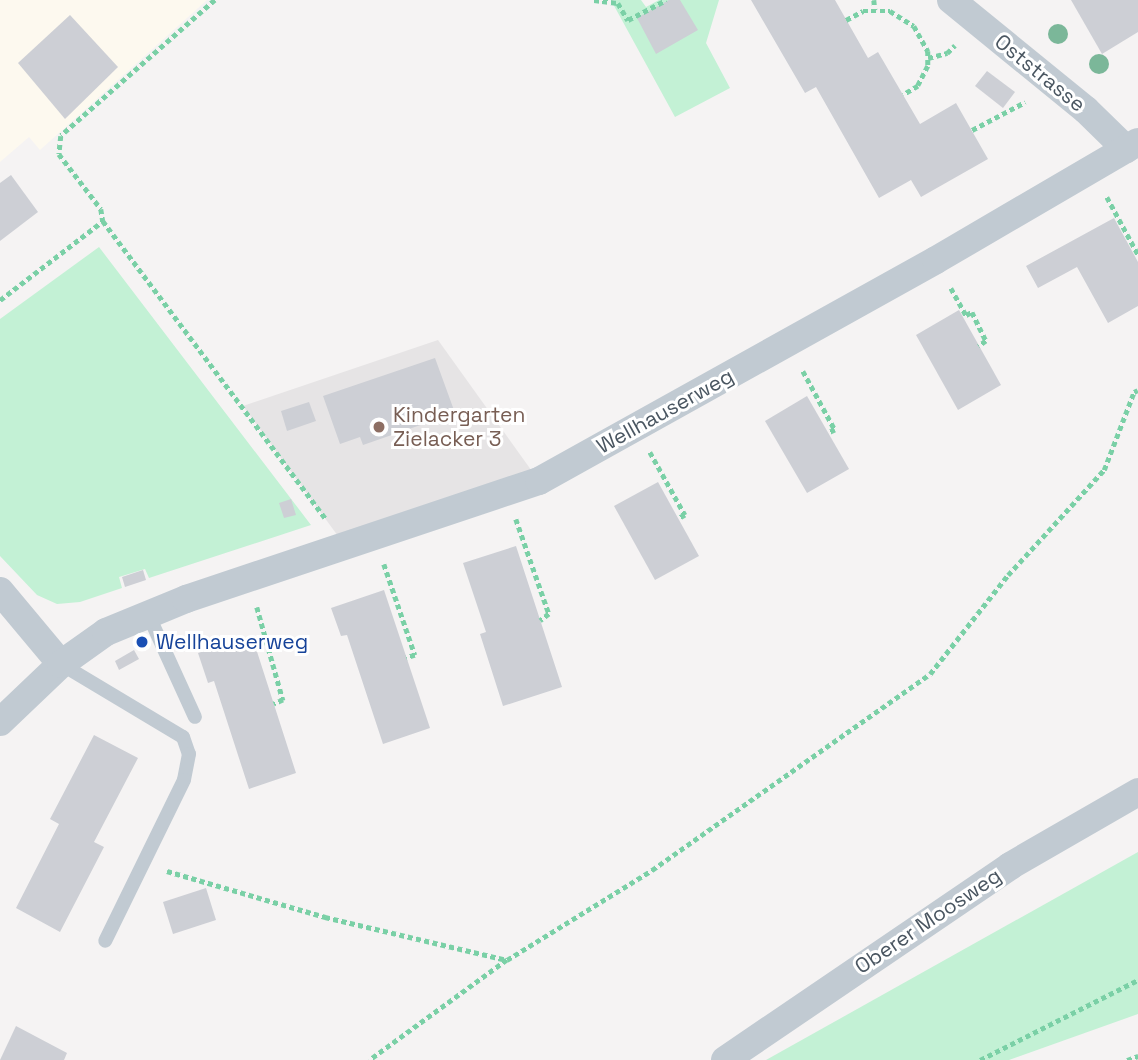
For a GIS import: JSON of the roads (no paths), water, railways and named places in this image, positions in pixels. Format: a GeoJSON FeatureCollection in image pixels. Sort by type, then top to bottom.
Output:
{"type":"FeatureCollection","features":[{"type":"Feature","properties":{"kind":"street","name":"Oststrasse"},"geometry":{"type":"LineString","coordinates":[[951,0],[1132,146]]}},
{"type":"Feature","properties":{"kind":"street","name":"Wellhauserweg"},"geometry":{"type":"LineString","coordinates":[[0,722],[61,664],[106,632],[148,614],[540,481],[936,260],[1132,146]]}},
{"type":"Feature","properties":{"kind":"street"},"geometry":{"type":"LineString","coordinates":[[0,591],[61,664]]}},
{"type":"Feature","properties":{"kind":"street","name":"Oberer Moosweg"},"geometry":{"type":"LineString","coordinates":[[725,1060],[1010,866],[1138,792]]}},
{"type":"Feature","properties":{"kind":"lane"},"geometry":{"type":"LineString","coordinates":[[148,614],[195,717]]}},
{"type":"Feature","properties":{"kind":"lane"},"geometry":{"type":"LineString","coordinates":[[61,664],[183,737],[189,754],[184,780],[105,941]]}},
{"type":"Feature","properties":{"kind":"place","name":"Kindergarten Zielacker 3"},"geometry":{"type":"Point","coordinates":[379,427]}},
{"type":"Feature","properties":{"kind":"place","name":"Wellhauserweg"},"geometry":{"type":"Point","coordinates":[142,642]}}]}
